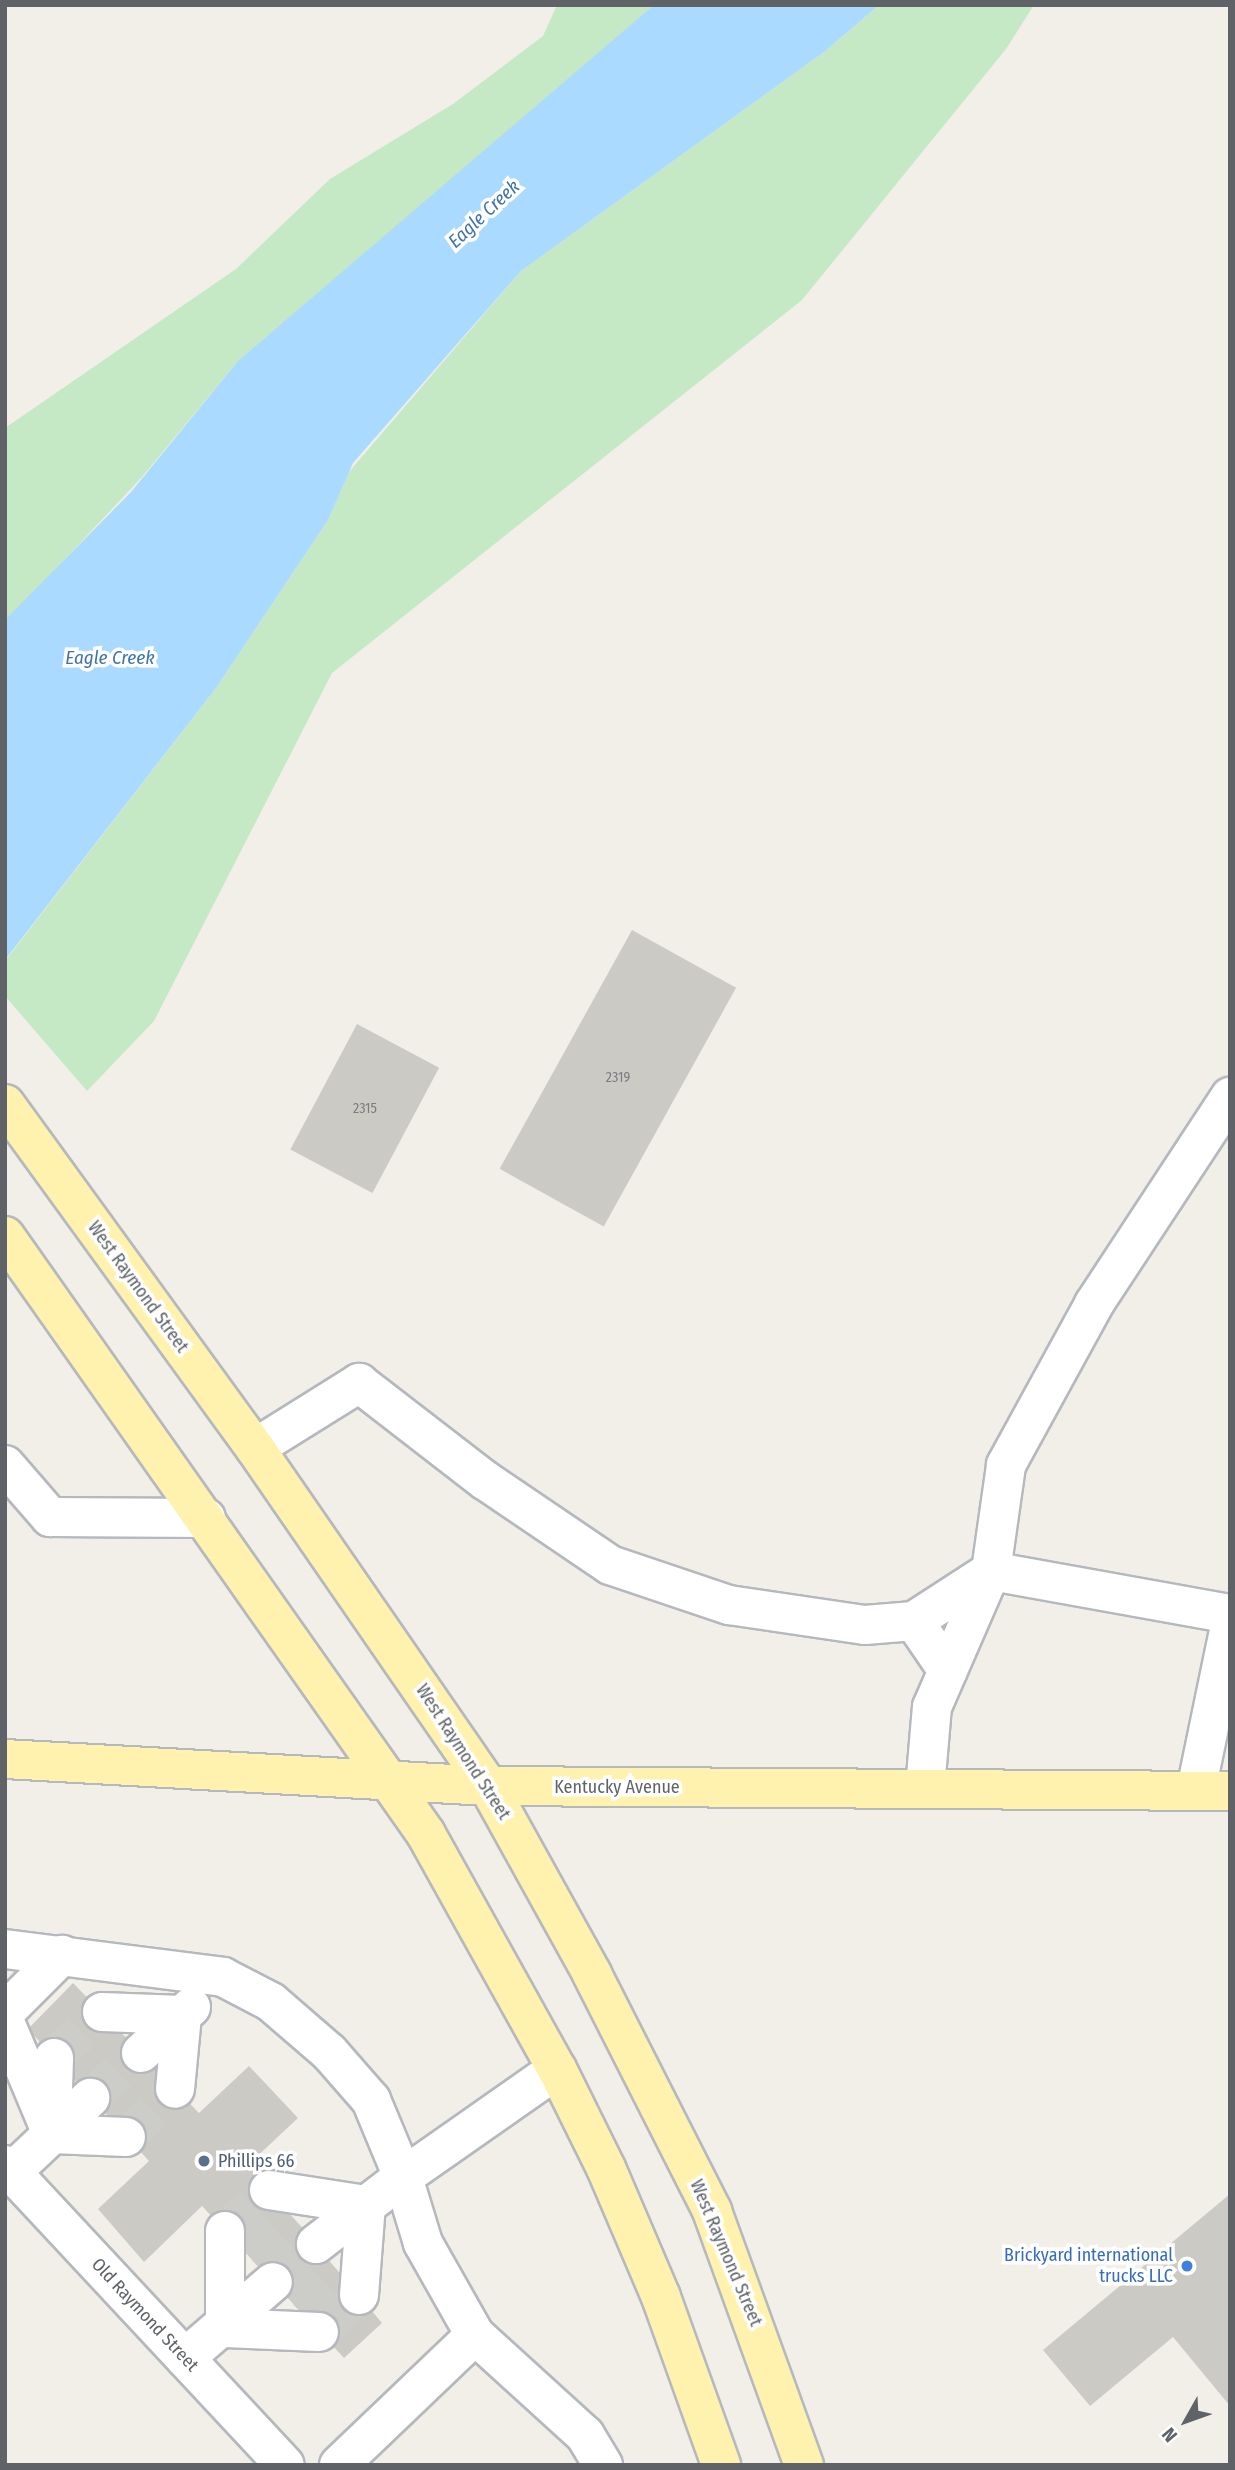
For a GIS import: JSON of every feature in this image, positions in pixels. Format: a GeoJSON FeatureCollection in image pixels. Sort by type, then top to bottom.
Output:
{"type":"FeatureCollection","features":[{"type":"Feature","properties":{"kind":"main road","name":"West Raymond Street"},"geometry":{"type":"LineString","coordinates":[[5,1104],[255,1448],[488,1786],[592,1974],[712,2211],[804,2465]]}},
{"type":"Feature","properties":{"kind":"main road"},"geometry":{"type":"LineString","coordinates":[[5,1236],[426,1833],[557,2069],[661,2297],[721,2465]]}},
{"type":"Feature","properties":{"kind":"main road","name":"Kentucky Avenue"},"geometry":{"type":"LineString","coordinates":[[5,1759],[488,1786],[1213,1791]]}},
{"type":"Feature","properties":{"kind":"lane"},"geometry":{"type":"LineString","coordinates":[[925,1788],[932,1707],[992,1571],[1006,1465],[1094,1304],[1230,1097]]}},
{"type":"Feature","properties":{"kind":"lane"},"geometry":{"type":"LineString","coordinates":[[255,1448],[359,1383],[486,1481],[610,1564],[729,1605],[864,1625],[914,1621],[992,1571],[1230,1614]]}},
{"type":"Feature","properties":{"kind":"lane"},"geometry":{"type":"LineString","coordinates":[[5,1465],[50,1517],[206,1518]]}},
{"type":"Feature","properties":{"kind":"lane"},"geometry":{"type":"LineString","coordinates":[[914,1621],[948,1671]]}},
{"type":"Feature","properties":{"kind":"lane"},"geometry":{"type":"LineString","coordinates":[[1213,1791],[1230,1626]]}},
{"type":"Feature","properties":{"kind":"lane"},"geometry":{"type":"LineString","coordinates":[[5,1950],[223,1977],[271,2002],[329,2052],[371,2100],[403,2177],[423,2243],[475,2335],[586,2435],[603,2465]]}},
{"type":"Feature","properties":{"kind":"lane"},"geometry":{"type":"LineString","coordinates":[[5,2012],[62,1955]]}},
{"type":"Feature","properties":{"kind":"lane"},"geometry":{"type":"LineString","coordinates":[[141,2053],[223,1977]]}},
{"type":"Feature","properties":{"kind":"lane"},"geometry":{"type":"LineString","coordinates":[[102,2012],[182,2015]]}},
{"type":"Feature","properties":{"kind":"lane"},"geometry":{"type":"LineString","coordinates":[[175,2089],[182,2015]]}},
{"type":"Feature","properties":{"kind":"lane"},"geometry":{"type":"LineString","coordinates":[[5,2022],[52,2134]]}},
{"type":"Feature","properties":{"kind":"lane"},"geometry":{"type":"LineString","coordinates":[[52,2134],[54,2058]]}},
{"type":"Feature","properties":{"kind":"lane"},"geometry":{"type":"LineString","coordinates":[[366,2205],[315,2244],[403,2177],[557,2069]]}},
{"type":"Feature","properties":{"kind":"lane"},"geometry":{"type":"LineString","coordinates":[[9,2169],[90,2098]]}},
{"type":"Feature","properties":{"kind":"lane"},"geometry":{"type":"LineString","coordinates":[[52,2134],[125,2137]]}},
{"type":"Feature","properties":{"kind":"lane","name":"Old Raymond Street"},"geometry":{"type":"LineString","coordinates":[[9,2169],[285,2465]]}},
{"type":"Feature","properties":{"kind":"lane"},"geometry":{"type":"LineString","coordinates":[[269,2190],[366,2205]]}},
{"type":"Feature","properties":{"kind":"lane"},"geometry":{"type":"LineString","coordinates":[[359,2295],[366,2205]]}},
{"type":"Feature","properties":{"kind":"lane"},"geometry":{"type":"LineString","coordinates":[[225,2231],[225,2328]]}},
{"type":"Feature","properties":{"kind":"lane"},"geometry":{"type":"LineString","coordinates":[[185,2358],[225,2328],[272,2282],[225,2328]]}},
{"type":"Feature","properties":{"kind":"lane"},"geometry":{"type":"LineString","coordinates":[[225,2328],[319,2332]]}},
{"type":"Feature","properties":{"kind":"lane"},"geometry":{"type":"LineString","coordinates":[[339,2465],[475,2335]]}},
{"type":"Feature","properties":{"kind":"green space"},"geometry":{"type":"Polygon","coordinates":[[[557,5],[657,5],[238,361],[142,477],[5,623],[5,428],[236,269],[330,179],[453,104],[543,36],[557,5]]]}},
{"type":"Feature","properties":{"kind":"green space"},"geometry":{"type":"Polygon","coordinates":[[[879,5],[1034,5],[1006,49],[802,300],[332,673],[154,1021],[87,1091],[5,996],[5,961],[216,688],[328,520],[348,473],[521,271],[824,52],[879,5]]]}},
{"type":"Feature","properties":{"kind":"water","name":"Eagle Creek"},"geometry":{"type":"Polygon","coordinates":[[[654,5],[879,5],[824,52],[521,271],[353,463],[328,520],[216,688],[5,960],[5,620],[131,492],[238,361],[654,5]]]}},
{"type":"Feature","properties":{"kind":"building"},"geometry":{"type":"Polygon","coordinates":[[[632,930],[736,988],[604,1226],[500,1169],[632,930]]]}},
{"type":"Feature","properties":{"kind":"building"},"geometry":{"type":"Polygon","coordinates":[[[357,1024],[439,1068],[372,1193],[290,1149],[357,1024]]]}},
{"type":"Feature","properties":{"kind":"building"},"geometry":{"type":"Polygon","coordinates":[[[73,1983],[199,2113],[249,2066],[298,2118],[248,2165],[382,2323],[344,2358],[202,2206],[144,2262],[98,2209],[149,2161],[28,2029],[73,1983]]]}},
{"type":"Feature","properties":{"kind":"building","name":"Brickyard international trucks LLC"},"geometry":{"type":"Polygon","coordinates":[[[1230,2194],[1230,2406],[1173,2337],[1090,2406],[1043,2350],[1230,2194]]]}},
{"type":"Feature","properties":{"kind":"tunnel"},"geometry":{"type":"LineString","coordinates":[[54,2058],[102,2012]]}},
{"type":"Feature","properties":{"kind":"tunnel"},"geometry":{"type":"LineString","coordinates":[[90,2098],[141,2053]]}},
{"type":"Feature","properties":{"kind":"tunnel"},"geometry":{"type":"LineString","coordinates":[[126,2137],[175,2089]]}},
{"type":"Feature","properties":{"kind":"tunnel"},"geometry":{"type":"LineString","coordinates":[[225,2231],[269,2190]]}},
{"type":"Feature","properties":{"kind":"tunnel"},"geometry":{"type":"LineString","coordinates":[[251,2259],[295,2219]]}},
{"type":"Feature","properties":{"kind":"tunnel"},"geometry":{"type":"LineString","coordinates":[[273,2282],[316,2244]]}},
{"type":"Feature","properties":{"kind":"tunnel"},"geometry":{"type":"LineString","coordinates":[[293,2304],[335,2267]]}},
{"type":"Feature","properties":{"kind":"tunnel"},"geometry":{"type":"LineString","coordinates":[[319,2332],[359,2295]]}},
{"type":"Feature","properties":{"kind":"place","name":"Phillips 66"},"geometry":{"type":"Point","coordinates":[204,2161]}},
{"type":"Feature","properties":{"kind":"place","name":"Brickyard international trucks LLC"},"geometry":{"type":"Point","coordinates":[1187,2266]}}]}
